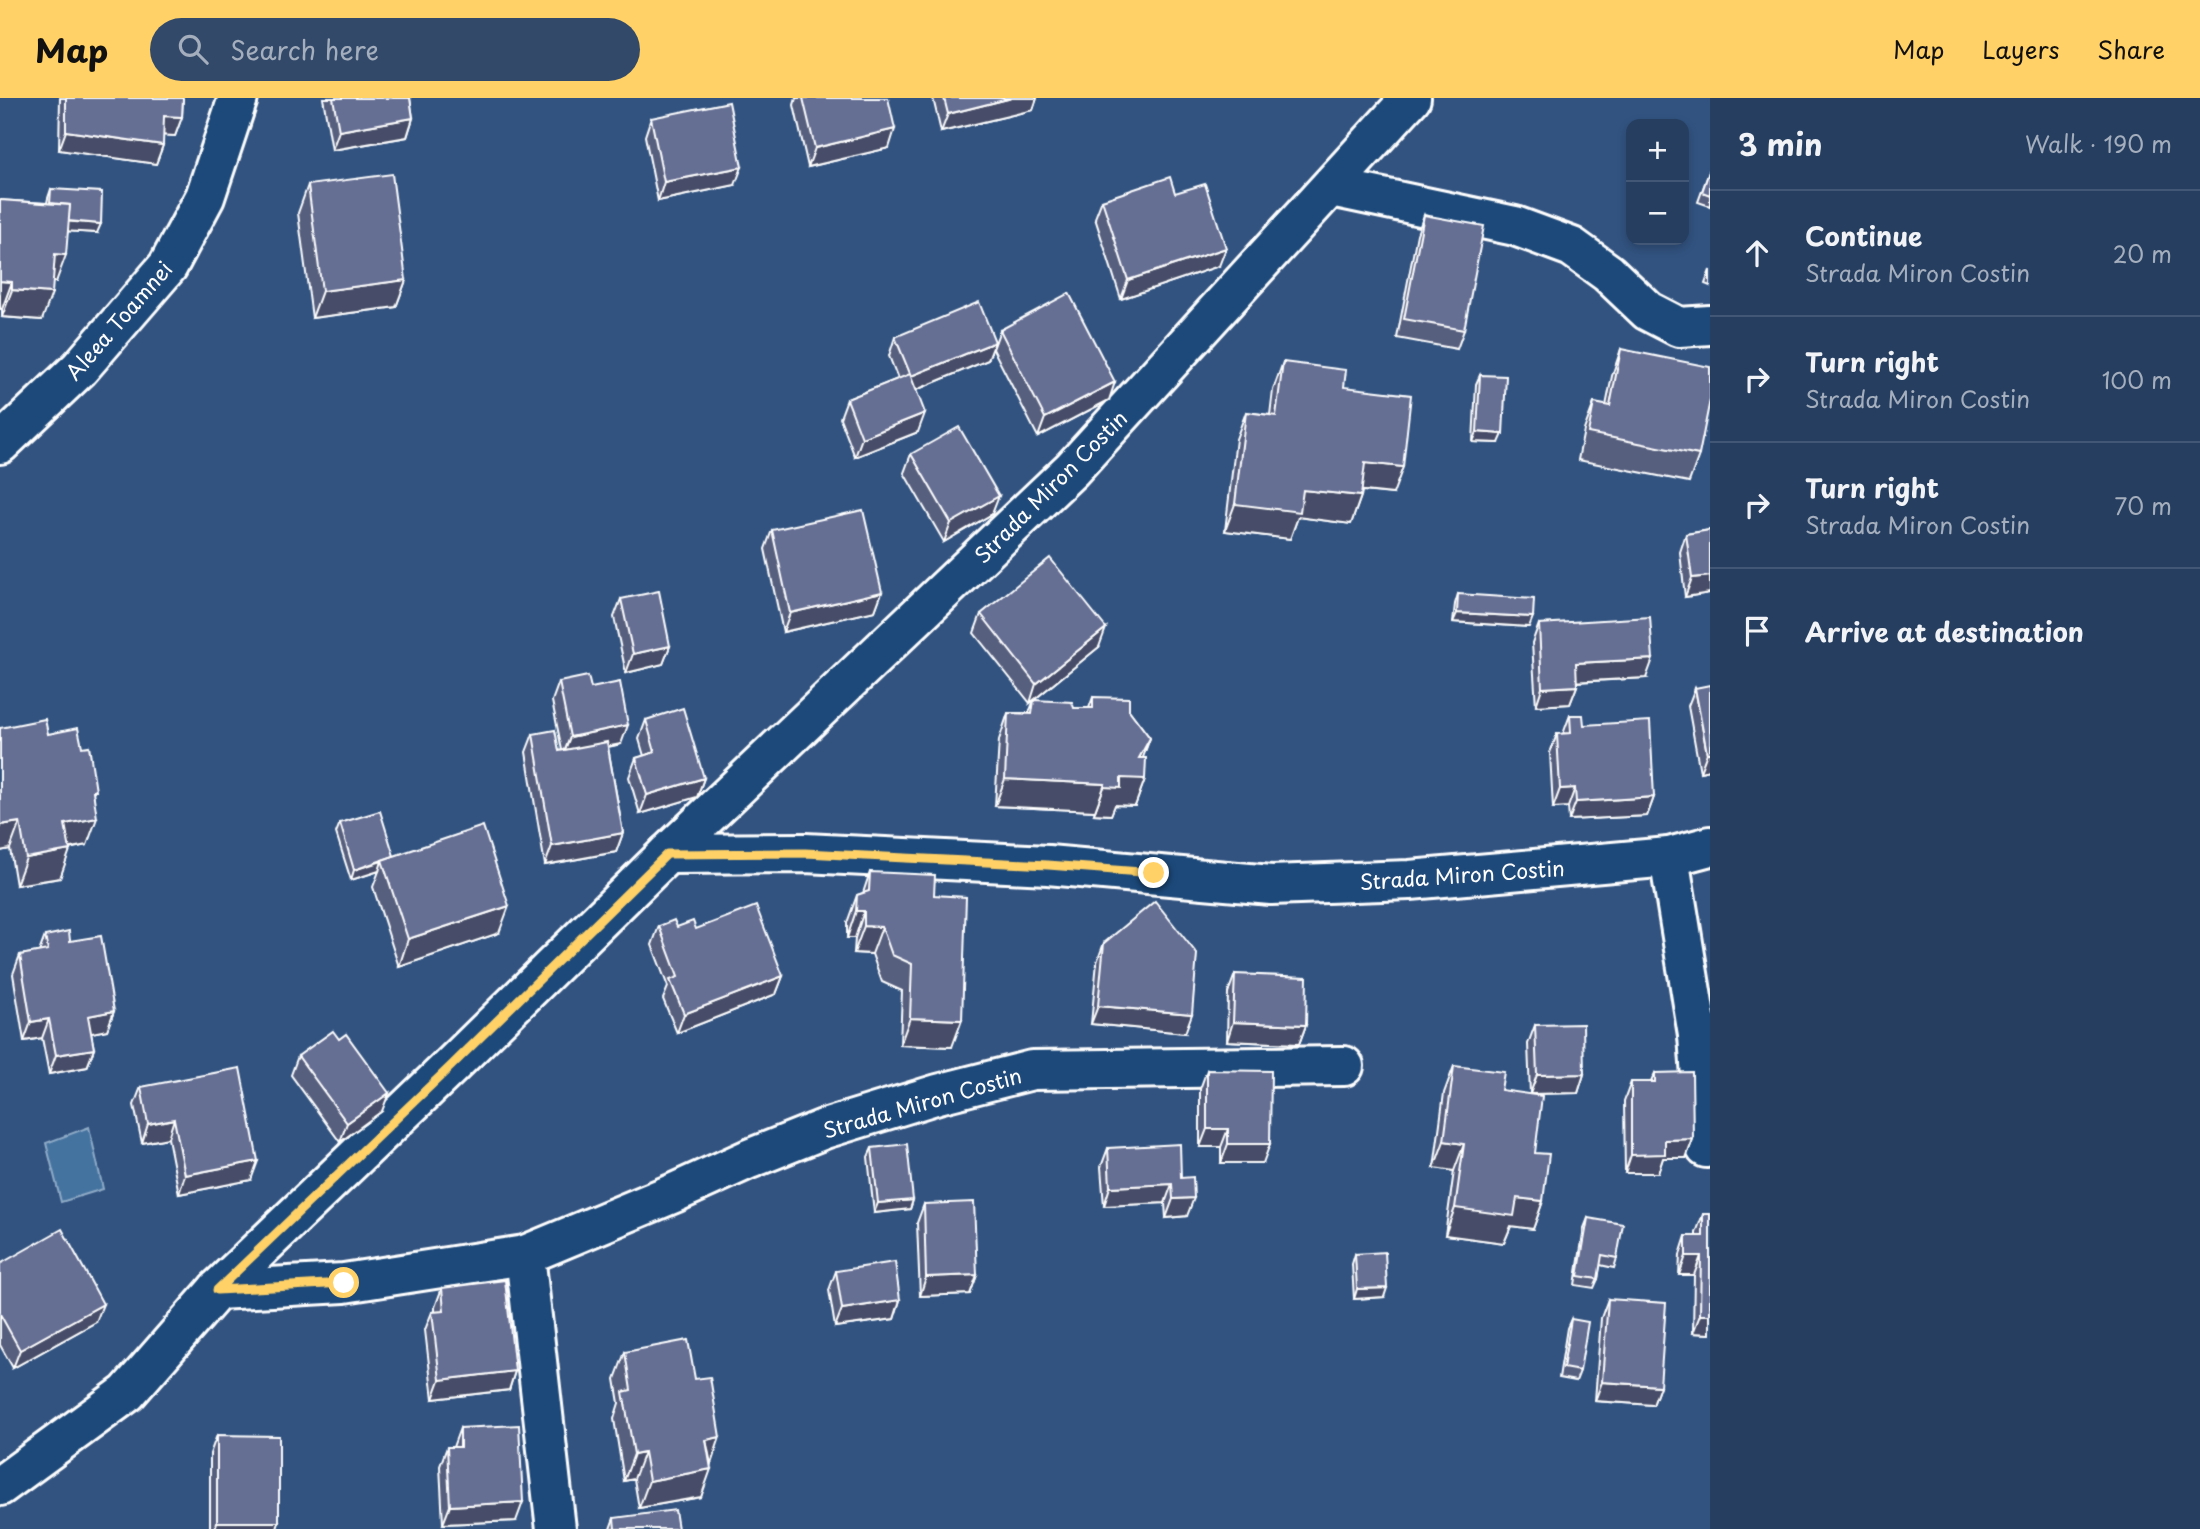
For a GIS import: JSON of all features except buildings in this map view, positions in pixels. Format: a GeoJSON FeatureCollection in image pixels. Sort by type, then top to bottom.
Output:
{"type":"FeatureCollection","features":[{"type":"Feature","properties":{"kind":"street","name":"Aleea Toamnei"},"geometry":{"type":"LineString","coordinates":[[0,444],[80,368],[168,266],[205,197],[238,98]]}},
{"type":"Feature","properties":{"kind":"street","name":"Strada Miron Costin"},"geometry":{"type":"LineString","coordinates":[[0,1486],[127,1393],[217,1290],[667,854],[1072,469],[1411,98]]}},
{"type":"Feature","properties":{"kind":"street"},"geometry":{"type":"LineString","coordinates":[[1331,187],[1527,230],[1572,247],[1608,273],[1648,311],[1668,322],[1679,327],[1710,325]]}},
{"type":"Feature","properties":{"kind":"street","name":"Strada Miron Costin"},"geometry":{"type":"LineString","coordinates":[[667,854],[805,853],[1034,864],[1271,885],[1410,880],[1670,857],[1710,846]]}},
{"type":"Feature","properties":{"kind":"street"},"geometry":{"type":"LineString","coordinates":[[1670,857],[1704,1035],[1706,1148]]}},
{"type":"Feature","properties":{"kind":"street","name":"Strada Miron Costin"},"geometry":{"type":"LineString","coordinates":[[217,1290],[344,1283],[525,1255],[824,1129],[938,1094],[1032,1070],[1344,1066]]}},
{"type":"Feature","properties":{"kind":"street"},"geometry":{"type":"LineString","coordinates":[[525,1255],[556,1529]]}},
{"type":"Feature","properties":{"kind":"water"},"geometry":{"type":"Polygon","coordinates":[[[89,1127],[103,1189],[61,1202],[46,1143],[89,1127]]]}},
{"type":"Feature","properties":{"kind":"route"},"geometry":{"type":"LineString","coordinates":[[344,1283],[217,1290],[667,854],[805,853],[1154,873]]}}]}
